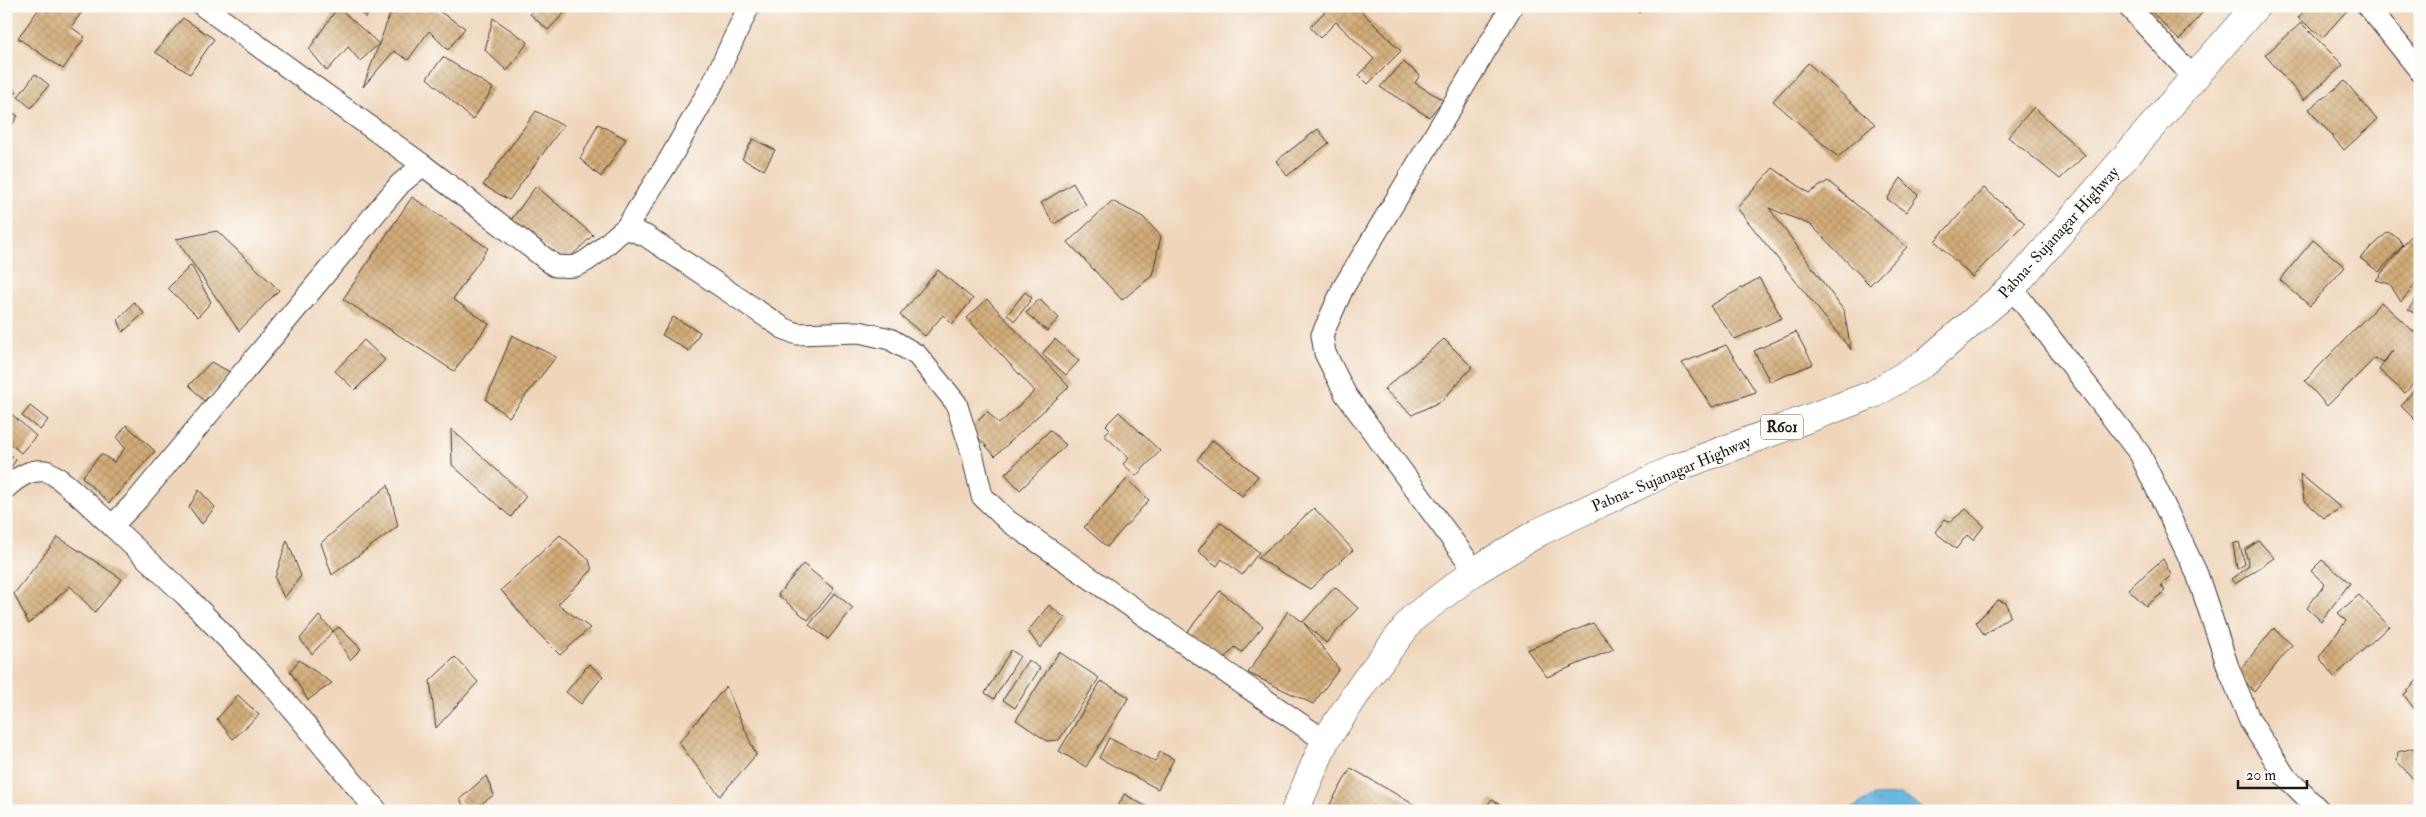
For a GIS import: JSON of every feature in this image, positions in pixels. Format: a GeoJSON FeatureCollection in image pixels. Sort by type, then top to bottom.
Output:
{"type":"FeatureCollection","features":[{"type":"Feature","properties":{"kind":"main road","name":"Pabna- Sujanagar Highway"},"geometry":{"type":"LineString","coordinates":[[1295,811],[1326,741],[1364,682],[1413,618],[1475,571],[1538,532],[1674,468],[1874,394],[1926,362],[2012,288],[2256,6]]}},
{"type":"Feature","properties":{"kind":"street"},"geometry":{"type":"LineString","coordinates":[[203,6],[423,165],[555,266],[576,266],[593,257],[612,237],[626,228],[668,162],[713,83],[749,6]]}},
{"type":"Feature","properties":{"kind":"street"},"geometry":{"type":"LineString","coordinates":[[1475,571],[1346,394],[1325,353],[1322,336],[1343,288],[1512,6]]}},
{"type":"Feature","properties":{"kind":"street"},"geometry":{"type":"LineString","coordinates":[[2128,6],[2193,77]]}},
{"type":"Feature","properties":{"kind":"street"},"geometry":{"type":"LineString","coordinates":[[2368,6],[2420,71]]}},
{"type":"Feature","properties":{"kind":"street"},"geometry":{"type":"LineString","coordinates":[[112,526],[138,499],[379,208],[400,184],[423,165]]}},
{"type":"Feature","properties":{"kind":"street"},"geometry":{"type":"LineString","coordinates":[[626,228],[646,236],[783,328],[797,334],[859,332],[890,339],[917,356],[956,403],[972,453],[982,496],[1002,514],[1326,741]]}},
{"type":"Feature","properties":{"kind":"street"},"geometry":{"type":"LineString","coordinates":[[2012,288],[2140,454],[2197,574],[2228,667],[2250,721],[2285,776],[2320,811]]}},
{"type":"Feature","properties":{"kind":"street"},"geometry":{"type":"LineString","coordinates":[[6,488],[22,475],[46,471],[57,477],[185,595],[273,686],[378,811]]}},
{"type":"Feature","properties":{"kind":"shaded area"},"geometry":{"type":"Polygon","coordinates":[[[6,6],[2420,6],[2420,811],[6,811],[6,6]]]}},
{"type":"Feature","properties":{"kind":"water"},"geometry":{"type":"Polygon","coordinates":[[[1902,795],[1926,811],[1849,811],[1873,796],[1902,795]]]}},
{"type":"Feature","properties":{"kind":"building"},"geometry":{"type":"Polygon","coordinates":[[[41,6],[48,11],[43,6],[86,6],[71,27],[85,37],[63,69],[18,38],[41,6]]]}},
{"type":"Feature","properties":{"kind":"building"},"geometry":{"type":"Polygon","coordinates":[[[356,6],[373,6],[366,18],[356,6]]]}},
{"type":"Feature","properties":{"kind":"building"},"geometry":{"type":"Polygon","coordinates":[[[393,6],[431,6],[465,28],[448,50],[429,31],[408,60],[394,51],[363,87],[393,6]]]}},
{"type":"Feature","properties":{"kind":"building"},"geometry":{"type":"Polygon","coordinates":[[[537,6],[571,6],[548,30],[530,14],[537,6]]]}},
{"type":"Feature","properties":{"kind":"building"},"geometry":{"type":"Polygon","coordinates":[[[1330,6],[1356,6],[1401,51],[1368,84],[1359,75],[1374,59],[1336,22],[1320,38],[1310,27],[1330,6]]]}},
{"type":"Feature","properties":{"kind":"building"},"geometry":{"type":"Polygon","coordinates":[[[1633,6],[1646,6],[1640,13],[1633,6]]]}},
{"type":"Feature","properties":{"kind":"building"},"geometry":{"type":"Polygon","coordinates":[[[2146,6],[2208,6],[2179,40],[2146,6]]]}},
{"type":"Feature","properties":{"kind":"building"},"geometry":{"type":"Polygon","coordinates":[[[2308,6],[2351,6],[2323,37],[2298,18],[2308,6]]]}},
{"type":"Feature","properties":{"kind":"building"},"geometry":{"type":"Polygon","coordinates":[[[338,7],[379,44],[360,61],[348,47],[327,71],[309,49],[338,7]]]}},
{"type":"Feature","properties":{"kind":"building"},"geometry":{"type":"Polygon","coordinates":[[[183,18],[214,39],[190,74],[155,52],[183,18]]]}},
{"type":"Feature","properties":{"kind":"building"},"geometry":{"type":"Polygon","coordinates":[[[493,18],[528,42],[507,71],[485,50],[493,18]]]}},
{"type":"Feature","properties":{"kind":"building"},"geometry":{"type":"Polygon","coordinates":[[[2301,23],[2343,65],[2304,100],[2265,55],[2301,23]]]}},
{"type":"Feature","properties":{"kind":"building"},"geometry":{"type":"Polygon","coordinates":[[[443,57],[493,88],[473,120],[427,78],[443,57]]]}},
{"type":"Feature","properties":{"kind":"building"},"geometry":{"type":"Polygon","coordinates":[[[1403,62],[1420,75],[1415,83],[1443,100],[1429,117],[1380,87],[1403,62]]]}},
{"type":"Feature","properties":{"kind":"building"},"geometry":{"type":"Polygon","coordinates":[[[1808,63],[1875,124],[1838,157],[1773,101],[1808,63]]]}},
{"type":"Feature","properties":{"kind":"building"},"geometry":{"type":"Polygon","coordinates":[[[35,74],[49,85],[31,108],[18,97],[35,74]]]}},
{"type":"Feature","properties":{"kind":"building"},"geometry":{"type":"Polygon","coordinates":[[[2345,81],[2377,120],[2344,150],[2309,109],[2345,81]]]}},
{"type":"Feature","properties":{"kind":"building"},"geometry":{"type":"Polygon","coordinates":[[[6,84],[17,91],[6,107],[6,84]]]}},
{"type":"Feature","properties":{"kind":"building"},"geometry":{"type":"Polygon","coordinates":[[[2034,107],[2085,155],[2060,179],[2008,137],[2034,107]]]}},
{"type":"Feature","properties":{"kind":"building"},"geometry":{"type":"Polygon","coordinates":[[[6,108],[18,116],[6,134],[6,108]]]}},
{"type":"Feature","properties":{"kind":"building"},"geometry":{"type":"Polygon","coordinates":[[[536,111],[563,126],[509,200],[483,185],[536,111]]]}},
{"type":"Feature","properties":{"kind":"building"},"geometry":{"type":"Polygon","coordinates":[[[598,124],[626,139],[601,177],[580,159],[598,124]]]}},
{"type":"Feature","properties":{"kind":"building"},"geometry":{"type":"Polygon","coordinates":[[[1318,129],[1329,143],[1287,176],[1276,161],[1318,129]]]}},
{"type":"Feature","properties":{"kind":"building"},"geometry":{"type":"Polygon","coordinates":[[[753,139],[775,150],[764,170],[742,159],[753,139]]]}},
{"type":"Feature","properties":{"kind":"building"},"geometry":{"type":"Polygon","coordinates":[[[1773,168],[1809,193],[1828,181],[1907,247],[1870,285],[1811,225],[1769,208],[1844,311],[1851,350],[1737,208],[1773,168]]]}},
{"type":"Feature","properties":{"kind":"building"},"geometry":{"type":"Polygon","coordinates":[[[1901,178],[1918,195],[1906,212],[1887,199],[1901,178]]]}},
{"type":"Feature","properties":{"kind":"building"},"geometry":{"type":"Polygon","coordinates":[[[1073,183],[1086,205],[1054,224],[1041,203],[1073,183]]]}},
{"type":"Feature","properties":{"kind":"building"},"geometry":{"type":"Polygon","coordinates":[[[536,186],[593,235],[565,262],[511,220],[536,186]]]}},
{"type":"Feature","properties":{"kind":"building"},"geometry":{"type":"Polygon","coordinates":[[[1984,188],[2025,223],[1972,277],[1935,241],[1984,188]]]}},
{"type":"Feature","properties":{"kind":"building"},"geometry":{"type":"Polygon","coordinates":[[[412,197],[488,248],[453,299],[489,324],[454,371],[343,299],[412,197]]]}},
{"type":"Feature","properties":{"kind":"building"},"geometry":{"type":"Polygon","coordinates":[[[1112,201],[1143,217],[1161,236],[1152,276],[1122,300],[1068,242],[1112,201]]]}},
{"type":"Feature","properties":{"kind":"building"},"geometry":{"type":"Polygon","coordinates":[[[2419,226],[2420,279],[2401,302],[2390,284],[2376,280],[2419,226]]]}},
{"type":"Feature","properties":{"kind":"building"},"geometry":{"type":"Polygon","coordinates":[[[217,231],[279,290],[239,331],[176,239],[217,231]]]}},
{"type":"Feature","properties":{"kind":"building"},"geometry":{"type":"Polygon","coordinates":[[[2388,232],[2398,238],[2403,245],[2379,272],[2360,258],[2388,232]]]}},
{"type":"Feature","properties":{"kind":"building"},"geometry":{"type":"Polygon","coordinates":[[[2313,240],[2345,267],[2310,306],[2280,280],[2313,240]]]}},
{"type":"Feature","properties":{"kind":"building"},"geometry":{"type":"Polygon","coordinates":[[[191,265],[211,302],[198,317],[168,288],[191,265]]]}},
{"type":"Feature","properties":{"kind":"building"},"geometry":{"type":"Polygon","coordinates":[[[938,270],[973,299],[952,324],[943,315],[925,336],[900,315],[938,270]]]}},
{"type":"Feature","properties":{"kind":"building"},"geometry":{"type":"Polygon","coordinates":[[[1759,278],[1782,318],[1735,339],[1710,306],[1759,278]]]}},
{"type":"Feature","properties":{"kind":"building"},"geometry":{"type":"Polygon","coordinates":[[[1025,292],[1032,298],[1015,321],[1007,315],[1025,292]]]}},
{"type":"Feature","properties":{"kind":"building"},"geometry":{"type":"Polygon","coordinates":[[[2420,293],[2420,316],[2408,310],[2420,293]]]}},
{"type":"Feature","properties":{"kind":"building"},"geometry":{"type":"Polygon","coordinates":[[[987,299],[1069,387],[995,456],[970,428],[987,411],[999,424],[1035,391],[967,318],[987,299]]]}},
{"type":"Feature","properties":{"kind":"building"},"geometry":{"type":"Polygon","coordinates":[[[1039,299],[1059,318],[1047,331],[1026,313],[1039,299]]]}},
{"type":"Feature","properties":{"kind":"building"},"geometry":{"type":"Polygon","coordinates":[[[134,302],[144,313],[123,332],[118,320],[134,302]]]}},
{"type":"Feature","properties":{"kind":"building"},"geometry":{"type":"Polygon","coordinates":[[[2381,302],[2420,337],[2420,376],[2405,393],[2379,370],[2393,350],[2383,363],[2375,358],[2327,406],[2305,381],[2381,302]]]}},
{"type":"Feature","properties":{"kind":"building"},"geometry":{"type":"Polygon","coordinates":[[[673,317],[700,332],[689,351],[662,335],[673,317]]]}},
{"type":"Feature","properties":{"kind":"building"},"geometry":{"type":"Polygon","coordinates":[[[1796,332],[1813,364],[1770,382],[1754,351],[1796,332]]]}},
{"type":"Feature","properties":{"kind":"building"},"geometry":{"type":"Polygon","coordinates":[[[512,335],[556,357],[509,417],[486,400],[512,335]]]}},
{"type":"Feature","properties":{"kind":"building"},"geometry":{"type":"Polygon","coordinates":[[[1055,339],[1079,361],[1066,375],[1042,354],[1055,339]]]}},
{"type":"Feature","properties":{"kind":"building"},"geometry":{"type":"Polygon","coordinates":[[[1444,339],[1472,367],[1443,400],[1412,415],[1384,389],[1444,339]]]}},
{"type":"Feature","properties":{"kind":"building"},"geometry":{"type":"Polygon","coordinates":[[[364,340],[385,360],[355,390],[335,371],[364,340]]]}},
{"type":"Feature","properties":{"kind":"building"},"geometry":{"type":"Polygon","coordinates":[[[1726,345],[1756,392],[1712,407],[1682,363],[1726,345]]]}},
{"type":"Feature","properties":{"kind":"building"},"geometry":{"type":"Polygon","coordinates":[[[211,362],[232,373],[204,401],[189,385],[211,362]]]}},
{"type":"Feature","properties":{"kind":"building"},"geometry":{"type":"Polygon","coordinates":[[[2420,382],[2420,425],[2401,406],[2420,382]]]}},
{"type":"Feature","properties":{"kind":"building"},"geometry":{"type":"Polygon","coordinates":[[[30,406],[48,420],[40,430],[22,416],[30,406]]]}},
{"type":"Feature","properties":{"kind":"building"},"geometry":{"type":"Polygon","coordinates":[[[6,409],[36,436],[21,453],[6,440],[6,409]]]}},
{"type":"Feature","properties":{"kind":"building"},"geometry":{"type":"Polygon","coordinates":[[[1119,412],[1160,451],[1136,476],[1123,464],[1129,458],[1104,435],[1110,429],[1106,425],[1119,412]]]}},
{"type":"Feature","properties":{"kind":"building"},"geometry":{"type":"Polygon","coordinates":[[[126,425],[155,451],[109,503],[82,477],[101,454],[114,462],[125,448],[117,438],[126,425]]]}},
{"type":"Feature","properties":{"kind":"building"},"geometry":{"type":"Polygon","coordinates":[[[451,429],[526,496],[511,517],[452,465],[451,429]]]}},
{"type":"Feature","properties":{"kind":"building"},"geometry":{"type":"Polygon","coordinates":[[[1050,430],[1066,445],[1020,490],[1005,474],[1050,430]]]}},
{"type":"Feature","properties":{"kind":"building"},"geometry":{"type":"Polygon","coordinates":[[[1213,440],[1258,476],[1242,496],[1197,460],[1213,440]]]}},
{"type":"Feature","properties":{"kind":"building"},"geometry":{"type":"Polygon","coordinates":[[[6,450],[16,460],[6,474],[6,450]]]}},
{"type":"Feature","properties":{"kind":"building"},"geometry":{"type":"Polygon","coordinates":[[[2300,474],[2341,508],[2324,518],[2304,500],[2300,474]]]}},
{"type":"Feature","properties":{"kind":"building"},"geometry":{"type":"Polygon","coordinates":[[[1127,479],[1149,500],[1107,547],[1084,527],[1127,479]]]}},
{"type":"Feature","properties":{"kind":"building"},"geometry":{"type":"Polygon","coordinates":[[[388,485],[398,526],[332,575],[321,543],[388,485]]]}},
{"type":"Feature","properties":{"kind":"building"},"geometry":{"type":"Polygon","coordinates":[[[199,490],[215,507],[202,524],[189,507],[199,490]]]}},
{"type":"Feature","properties":{"kind":"building"},"geometry":{"type":"Polygon","coordinates":[[[1314,508],[1353,550],[1310,589],[1258,558],[1314,508]]]}},
{"type":"Feature","properties":{"kind":"building"},"geometry":{"type":"Polygon","coordinates":[[[1966,509],[1984,526],[1973,540],[1967,535],[1956,549],[1935,532],[1945,519],[1950,522],[1966,509]]]}},
{"type":"Feature","properties":{"kind":"building"},"geometry":{"type":"Polygon","coordinates":[[[1220,522],[1259,552],[1242,575],[1222,559],[1217,566],[1198,551],[1220,522]]]}},
{"type":"Feature","properties":{"kind":"building"},"geometry":{"type":"Polygon","coordinates":[[[560,535],[589,560],[592,570],[558,604],[590,628],[560,655],[533,628],[501,590],[560,535]]]}},
{"type":"Feature","properties":{"kind":"building"},"geometry":{"type":"Polygon","coordinates":[[[58,537],[122,579],[95,612],[70,586],[29,624],[14,594],[58,537]]]}},
{"type":"Feature","properties":{"kind":"building"},"geometry":{"type":"Polygon","coordinates":[[[287,540],[301,576],[284,598],[275,578],[287,540]]]}},
{"type":"Feature","properties":{"kind":"building"},"geometry":{"type":"Polygon","coordinates":[[[2259,541],[2274,558],[2235,584],[2231,579],[2249,566],[2245,550],[2259,541]]]}},
{"type":"Feature","properties":{"kind":"building"},"geometry":{"type":"Polygon","coordinates":[[[2239,542],[2245,564],[2237,569],[2233,544],[2239,542]]]}},
{"type":"Feature","properties":{"kind":"building"},"geometry":{"type":"Polygon","coordinates":[[[2163,559],[2171,575],[2161,585],[2165,591],[2146,606],[2128,589],[2163,559]]]}},
{"type":"Feature","properties":{"kind":"building"},"geometry":{"type":"Polygon","coordinates":[[[2322,560],[2350,583],[2321,621],[2307,608],[2325,584],[2311,571],[2322,560]]]}},
{"type":"Feature","properties":{"kind":"building"},"geometry":{"type":"Polygon","coordinates":[[[803,564],[834,589],[808,620],[778,595],[803,564]]]}},
{"type":"Feature","properties":{"kind":"building"},"geometry":{"type":"Polygon","coordinates":[[[1335,587],[1358,608],[1326,643],[1303,622],[1335,587]]]}},
{"type":"Feature","properties":{"kind":"building"},"geometry":{"type":"Polygon","coordinates":[[[1220,591],[1263,626],[1242,652],[1235,647],[1223,661],[1187,632],[1220,591]]]}},
{"type":"Feature","properties":{"kind":"building"},"geometry":{"type":"Polygon","coordinates":[[[835,593],[853,608],[828,639],[809,625],[835,593]]]}},
{"type":"Feature","properties":{"kind":"building"},"geometry":{"type":"Polygon","coordinates":[[[2359,595],[2389,626],[2334,677],[2319,657],[2346,621],[2338,613],[2359,595]]]}},
{"type":"Feature","properties":{"kind":"building"},"geometry":{"type":"Polygon","coordinates":[[[1998,600],[2006,603],[2010,616],[1984,635],[1976,622],[1998,600]]]}},
{"type":"Feature","properties":{"kind":"building"},"geometry":{"type":"Polygon","coordinates":[[[1049,605],[1065,618],[1040,648],[1028,631],[1049,605]]]}},
{"type":"Feature","properties":{"kind":"building"},"geometry":{"type":"Polygon","coordinates":[[[1288,611],[1303,622],[1339,669],[1313,704],[1248,673],[1288,611]]]}},
{"type":"Feature","properties":{"kind":"building"},"geometry":{"type":"Polygon","coordinates":[[[319,616],[333,631],[312,654],[300,639],[319,616]]]}},
{"type":"Feature","properties":{"kind":"building"},"geometry":{"type":"Polygon","coordinates":[[[1593,623],[1614,649],[1547,677],[1527,650],[1593,623]]]}},
{"type":"Feature","properties":{"kind":"building"},"geometry":{"type":"Polygon","coordinates":[[[339,627],[361,649],[350,660],[333,631],[339,627]]]}},
{"type":"Feature","properties":{"kind":"building"},"geometry":{"type":"Polygon","coordinates":[[[2274,628],[2292,645],[2254,692],[2238,672],[2274,628]]]}},
{"type":"Feature","properties":{"kind":"building"},"geometry":{"type":"Polygon","coordinates":[[[1011,650],[1020,656],[994,699],[985,693],[1011,650]]]}},
{"type":"Feature","properties":{"kind":"building"},"geometry":{"type":"Polygon","coordinates":[[[1059,652],[1099,678],[1059,740],[1047,741],[1016,720],[1059,652]]]}},
{"type":"Feature","properties":{"kind":"building"},"geometry":{"type":"Polygon","coordinates":[[[455,657],[478,682],[436,728],[430,681],[455,657]]]}},
{"type":"Feature","properties":{"kind":"building"},"geometry":{"type":"Polygon","coordinates":[[[299,660],[332,683],[308,700],[290,671],[299,660]]]}},
{"type":"Feature","properties":{"kind":"building"},"geometry":{"type":"Polygon","coordinates":[[[1028,660],[1040,668],[1015,708],[1003,700],[1028,660]]]}},
{"type":"Feature","properties":{"kind":"building"},"geometry":{"type":"Polygon","coordinates":[[[589,664],[603,676],[581,704],[566,692],[589,664]]]}},
{"type":"Feature","properties":{"kind":"building"},"geometry":{"type":"Polygon","coordinates":[[[2420,677],[2420,717],[2404,695],[2420,677]]]}},
{"type":"Feature","properties":{"kind":"building"},"geometry":{"type":"Polygon","coordinates":[[[1101,681],[1129,697],[1086,767],[1059,751],[1101,681]]]}},
{"type":"Feature","properties":{"kind":"building"},"geometry":{"type":"Polygon","coordinates":[[[726,686],[756,755],[720,796],[679,743],[726,686]]]}},
{"type":"Feature","properties":{"kind":"building"},"geometry":{"type":"Polygon","coordinates":[[[238,695],[259,715],[233,739],[217,719],[238,695]]]}},
{"type":"Feature","properties":{"kind":"building"},"geometry":{"type":"Polygon","coordinates":[[[1109,738],[1155,762],[1160,752],[1174,759],[1158,789],[1099,758],[1109,738]]]}},
{"type":"Feature","properties":{"kind":"building"},"geometry":{"type":"Polygon","coordinates":[[[2418,747],[2420,749],[2420,778],[2415,781],[2397,761],[2398,752],[2418,747]]]}},
{"type":"Feature","properties":{"kind":"building"},"geometry":{"type":"Polygon","coordinates":[[[1351,768],[1425,811],[1326,811],[1351,768]]]}},
{"type":"Feature","properties":{"kind":"building"},"geometry":{"type":"Polygon","coordinates":[[[486,776],[494,795],[471,811],[466,811],[460,799],[486,776]]]}},
{"type":"Feature","properties":{"kind":"building"},"geometry":{"type":"Polygon","coordinates":[[[1124,794],[1154,811],[1116,811],[1124,794]]]}},
{"type":"Feature","properties":{"kind":"building"},"geometry":{"type":"Polygon","coordinates":[[[1492,799],[1507,811],[1483,811],[1492,799]]]}}]}
